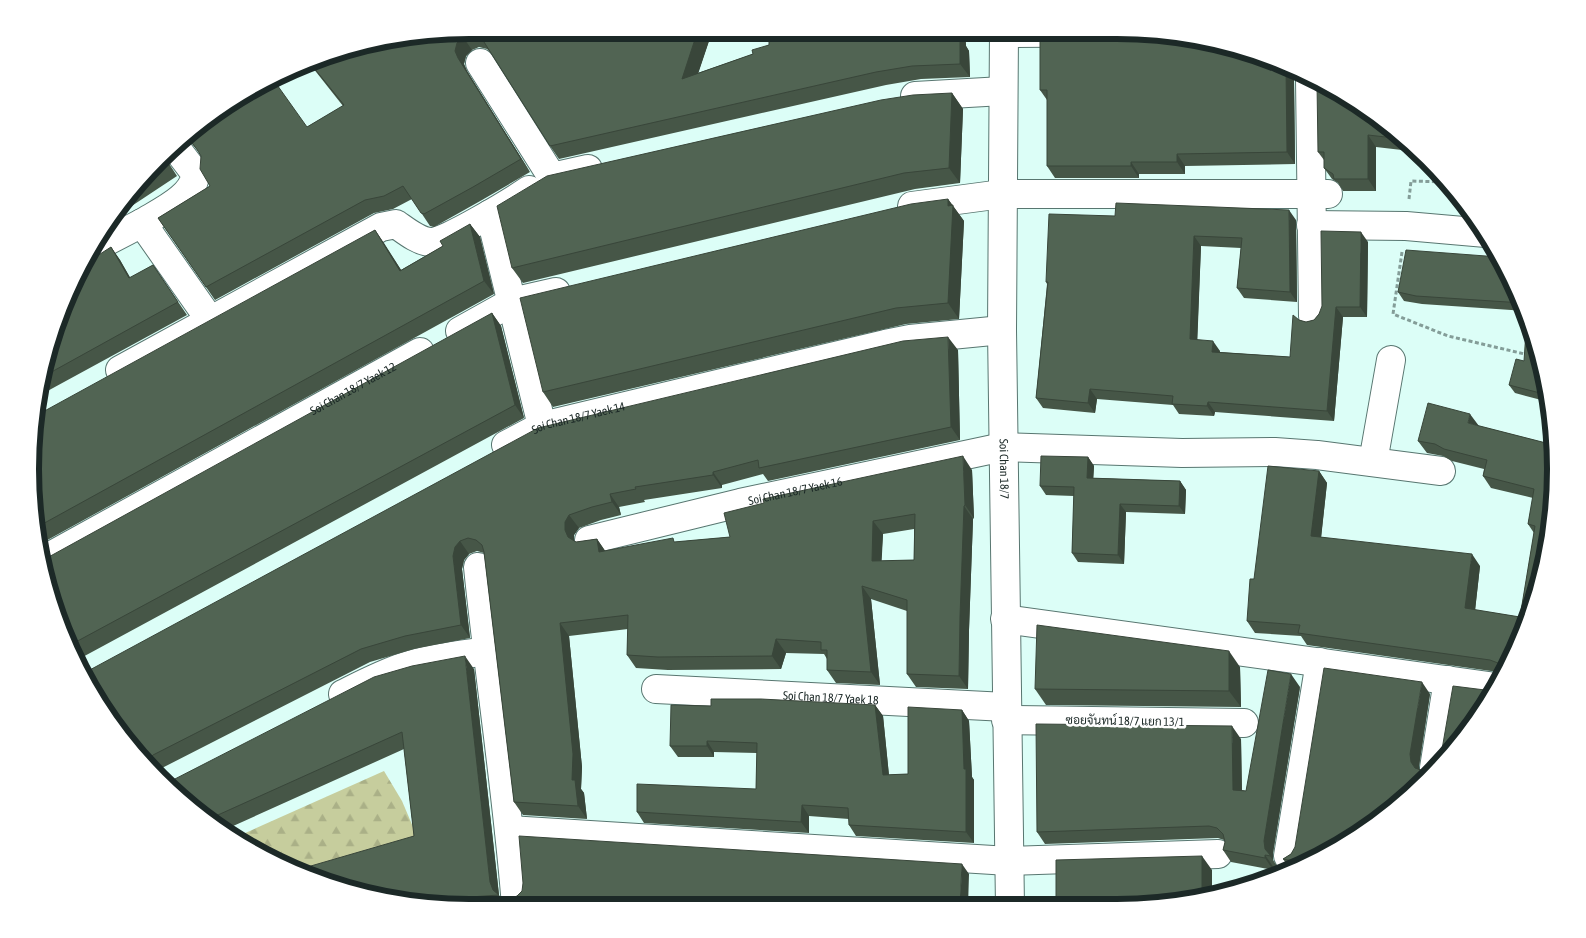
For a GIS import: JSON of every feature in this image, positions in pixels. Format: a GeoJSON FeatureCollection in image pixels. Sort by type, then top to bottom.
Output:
{"type":"FeatureCollection","features":[{"type":"Feature","properties":{"kind":"street","name":"Soi Chan 18/7"},"geometry":{"type":"LineString","coordinates":[[1004,39],[1002,330],[1010,899]]}},
{"type":"Feature","properties":{"kind":"street"},"geometry":{"type":"LineString","coordinates":[[480,63],[552,177]]}},
{"type":"Feature","properties":{"kind":"street"},"geometry":{"type":"LineString","coordinates":[[1310,85],[1319,194],[1311,225],[1313,316]]}},
{"type":"Feature","properties":{"kind":"street"},"geometry":{"type":"LineString","coordinates":[[889,100],[922,95],[1003,91]]}},
{"type":"Feature","properties":{"kind":"street"},"geometry":{"type":"LineString","coordinates":[[103,243],[188,194],[193,185],[194,173],[179,152]]}},
{"type":"Feature","properties":{"kind":"street"},"geometry":{"type":"LineString","coordinates":[[100,381],[390,224],[396,224],[421,240],[436,243],[552,177],[610,164]]}},
{"type":"Feature","properties":{"kind":"street"},"geometry":{"type":"LineString","coordinates":[[886,211],[919,204],[1002,194],[1319,194]]}},
{"type":"Feature","properties":{"kind":"street"},"geometry":{"type":"LineString","coordinates":[[490,214],[542,426]]}},
{"type":"Feature","properties":{"kind":"street"},"geometry":{"type":"LineString","coordinates":[[142,222],[210,320]]}},
{"type":"Feature","properties":{"kind":"street"},"geometry":{"type":"LineString","coordinates":[[1311,225],[1406,226],[1476,232]]}},
{"type":"Feature","properties":{"kind":"street","name":"Soi Chan 18/7 Yaek 12"},"geometry":{"type":"LineString","coordinates":[[48,557],[512,302],[580,286]]}},
{"type":"Feature","properties":{"kind":"street","name":"Soi Chan 18/7 Yaek 14"},"geometry":{"type":"LineString","coordinates":[[480,459],[542,426],[910,339],[1002,330]]}},
{"type":"Feature","properties":{"kind":"street"},"geometry":{"type":"LineString","coordinates":[[1373,462],[1391,360]]}},
{"type":"Feature","properties":{"kind":"street","name":"Soi Chan 18/7 Yaek 16"},"geometry":{"type":"LineString","coordinates":[[589,540],[740,503],[1003,447],[1182,452],[1275,452],[1317,455],[1441,471]]}},
{"type":"Feature","properties":{"kind":"street"},"geometry":{"type":"LineString","coordinates":[[478,567],[515,894]]}},
{"type":"Feature","properties":{"kind":"street"},"geometry":{"type":"LineString","coordinates":[[1005,619],[1489,686]]}},
{"type":"Feature","properties":{"kind":"street"},"geometry":{"type":"LineString","coordinates":[[325,703],[377,676],[404,666],[486,651]]}},
{"type":"Feature","properties":{"kind":"street"},"geometry":{"type":"LineString","coordinates":[[1288,856],[1320,662]]}},
{"type":"Feature","properties":{"kind":"street"},"geometry":{"type":"LineString","coordinates":[[1436,758],[1448,680]]}},
{"type":"Feature","properties":{"kind":"street","name":"Soi Chan 18/7 Yaek 18"},"geometry":{"type":"LineString","coordinates":[[656,689],[1006,713]]}},
{"type":"Feature","properties":{"kind":"street","name":"ซอยจันทน์ 18/7 แยก 13/1"},"geometry":{"type":"LineString","coordinates":[[1006,713],[1244,723]]}},
{"type":"Feature","properties":{"kind":"street"},"geometry":{"type":"LineString","coordinates":[[509,830],[1009,861],[1218,854]]}},
{"type":"Feature","properties":{"kind":"path"},"geometry":{"type":"LineString","coordinates":[[1437,182],[1411,181],[1393,314],[1448,336],[1530,355]]}},
{"type":"Feature","properties":{"kind":"green space"},"geometry":{"type":"Polygon","coordinates":[[[384,771],[402,801],[443,898],[413,896],[358,885],[304,866],[279,855],[242,834],[384,771]]]}},
{"type":"Feature","properties":{"kind":"building"},"geometry":{"type":"Polygon","coordinates":[[[461,39],[457,43],[455,51],[458,58],[521,159],[424,214],[421,213],[403,186],[384,196],[365,200],[206,287],[158,218],[210,186],[200,169],[201,156],[191,141],[230,111],[277,84],[307,127],[344,105],[314,68],[358,53],[385,47],[413,42],[461,39]]]}},
{"type":"Feature","properties":{"kind":"building"},"geometry":{"type":"Polygon","coordinates":[[[481,39],[695,39],[682,79],[753,54],[752,50],[769,45],[769,39],[960,39],[960,64],[912,66],[876,72],[550,146],[481,39]]]}},
{"type":"Feature","properties":{"kind":"building"},"geometry":{"type":"Polygon","coordinates":[[[1040,39],[1117,39],[1173,42],[1228,53],[1286,74],[1287,152],[1177,154],[1177,162],[1131,162],[1131,166],[1047,166],[1047,90],[1040,90],[1040,39]]]}},
{"type":"Feature","properties":{"kind":"building"},"geometry":{"type":"Polygon","coordinates":[[[1317,88],[1356,111],[1391,138],[1368,135],[1368,179],[1334,179],[1333,174],[1324,168],[1324,152],[1318,152],[1317,88]]]}},
{"type":"Feature","properties":{"kind":"building"},"geometry":{"type":"Polygon","coordinates":[[[952,93],[949,168],[904,173],[512,268],[497,206],[547,176],[881,100],[913,95],[952,93]]]}},
{"type":"Feature","properties":{"kind":"building"},"geometry":{"type":"Polygon","coordinates":[[[948,199],[948,206],[953,205],[948,303],[896,308],[543,392],[520,298],[911,204],[948,199]]]}},
{"type":"Feature","properties":{"kind":"building"},"geometry":{"type":"Polygon","coordinates":[[[1116,203],[1289,210],[1290,292],[1237,288],[1242,238],[1194,236],[1190,339],[1213,341],[1212,352],[1290,357],[1293,315],[1299,320],[1306,322],[1314,320],[1322,306],[1321,231],[1361,232],[1360,307],[1336,307],[1327,411],[1208,402],[1207,406],[1172,404],[1173,396],[1090,389],[1088,403],[1036,398],[1048,282],[1046,282],[1049,214],[1115,216],[1116,203]]]}},
{"type":"Feature","properties":{"kind":"building"},"geometry":{"type":"Polygon","coordinates":[[[470,224],[484,281],[42,524],[39,469],[42,412],[375,230],[400,271],[443,246],[440,241],[470,224]]]}},
{"type":"Feature","properties":{"kind":"building"},"geometry":{"type":"Polygon","coordinates":[[[111,247],[129,278],[153,265],[178,302],[50,373],[72,304],[94,258],[111,247]]]}},
{"type":"Feature","properties":{"kind":"building"},"geometry":{"type":"Polygon","coordinates":[[[1406,250],[1491,256],[1513,302],[1416,296],[1398,292],[1406,250]]]}},
{"type":"Feature","properties":{"kind":"building"},"geometry":{"type":"Polygon","coordinates":[[[492,313],[515,405],[76,642],[53,580],[48,557],[492,313]]]}},
{"type":"Feature","properties":{"kind":"building"},"geometry":{"type":"Polygon","coordinates":[[[1526,336],[1533,358],[1540,393],[1509,385],[1516,359],[1524,361],[1526,336]]]}},
{"type":"Feature","properties":{"kind":"building"},"geometry":{"type":"Polygon","coordinates":[[[948,337],[951,427],[759,468],[758,460],[713,472],[713,475],[635,487],[636,489],[610,494],[612,502],[569,515],[565,522],[565,530],[568,537],[576,542],[597,539],[599,552],[673,538],[674,542],[730,537],[724,513],[764,503],[763,499],[963,456],[965,505],[959,676],[907,674],[907,600],[862,586],[871,672],[827,670],[827,650],[821,650],[821,642],[776,639],[772,656],[658,657],[627,655],[628,615],[560,623],[573,754],[572,780],[575,780],[578,806],[514,802],[484,552],[482,545],[476,540],[468,538],[460,541],[455,547],[453,556],[461,625],[405,636],[361,649],[150,758],[111,708],[96,684],[89,670],[538,428],[903,341],[948,337]],[[915,514],[873,521],[872,561],[914,560],[915,514]]]}},
{"type":"Feature","properties":{"kind":"building"},"geometry":{"type":"Polygon","coordinates":[[[1428,403],[1470,414],[1468,423],[1546,443],[1546,497],[1539,553],[1524,607],[1514,634],[1500,666],[1498,663],[1490,660],[1298,633],[1300,625],[1247,621],[1250,579],[1254,579],[1268,466],[1319,471],[1311,536],[1472,554],[1465,608],[1520,617],[1535,526],[1528,524],[1534,489],[1483,476],[1487,460],[1444,449],[1435,444],[1418,441],[1428,403]]]}},
{"type":"Feature","properties":{"kind":"building"},"geometry":{"type":"Polygon","coordinates":[[[1041,456],[1088,457],[1087,478],[1180,481],[1179,506],[1120,504],[1118,555],[1072,553],[1074,487],[1040,486],[1041,456]]]}},
{"type":"Feature","properties":{"kind":"building"},"geometry":{"type":"Polygon","coordinates":[[[1037,625],[1229,651],[1229,691],[1035,689],[1037,625]]]}},
{"type":"Feature","properties":{"kind":"building"},"geometry":{"type":"Polygon","coordinates":[[[465,656],[490,882],[493,890],[499,895],[450,898],[413,896],[358,885],[307,867],[414,836],[402,732],[215,816],[173,780],[374,677],[412,666],[465,656]]]}},
{"type":"Feature","properties":{"kind":"building"},"geometry":{"type":"Polygon","coordinates":[[[1324,668],[1422,682],[1410,754],[1411,762],[1415,768],[1423,771],[1401,792],[1356,827],[1332,842],[1293,861],[1283,859],[1291,854],[1295,847],[1324,668]]]}},
{"type":"Feature","properties":{"kind":"building"},"geometry":{"type":"Polygon","coordinates":[[[1268,670],[1291,674],[1264,841],[1265,849],[1271,856],[1265,855],[1265,858],[1223,850],[1225,842],[1223,834],[1217,828],[1209,826],[1037,832],[1036,724],[1232,726],[1233,790],[1246,791],[1268,670]]]}},
{"type":"Feature","properties":{"kind":"building"},"geometry":{"type":"Polygon","coordinates":[[[1453,686],[1486,690],[1475,708],[1442,751],[1453,686]]]}},
{"type":"Feature","properties":{"kind":"building"},"geometry":{"type":"Polygon","coordinates":[[[711,699],[761,699],[875,705],[883,775],[908,774],[908,707],[962,710],[964,769],[966,769],[966,832],[849,825],[848,808],[802,805],[801,822],[637,812],[637,784],[756,789],[757,743],[707,741],[707,746],[670,746],[671,705],[711,706],[711,699]]]}},
{"type":"Feature","properties":{"kind":"building"},"geometry":{"type":"Polygon","coordinates":[[[519,836],[962,864],[960,899],[510,899],[522,891],[519,836]]]}},
{"type":"Feature","properties":{"kind":"building"},"geometry":{"type":"Polygon","coordinates":[[[1202,856],[1202,891],[1173,896],[1145,898],[1056,899],[1056,860],[1202,856]]]}}]}
